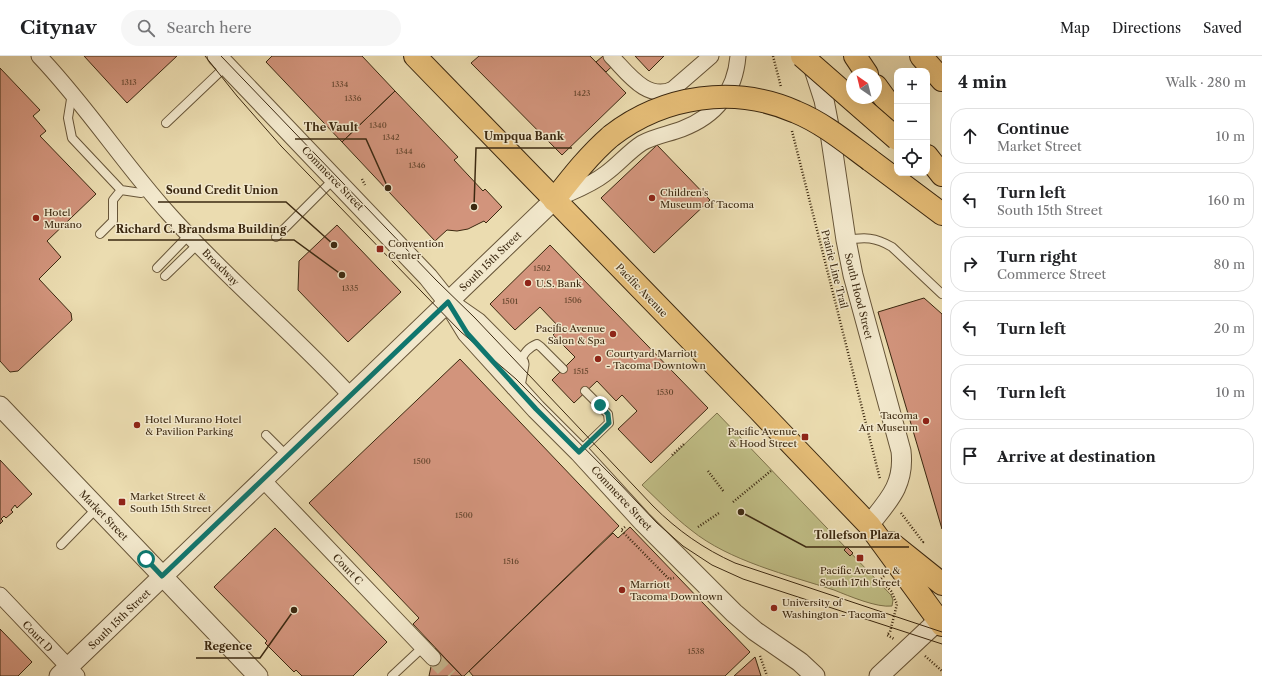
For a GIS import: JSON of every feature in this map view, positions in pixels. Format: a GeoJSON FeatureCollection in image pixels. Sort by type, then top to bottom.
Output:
{"type":"FeatureCollection","features":[{"type":"Feature","properties":{"kind":"main road","name":"Pacific Avenue"},"geometry":{"type":"LineString","coordinates":[[415,56],[869,525],[941,621]]}},
{"type":"Feature","properties":{"kind":"main road"},"geometry":{"type":"LineString","coordinates":[[802,56],[894,136]]}},
{"type":"Feature","properties":{"kind":"main road"},"geometry":{"type":"LineString","coordinates":[[856,56],[863,68]]}},
{"type":"Feature","properties":{"kind":"main road"},"geometry":{"type":"LineString","coordinates":[[921,56],[942,80]]}},
{"type":"Feature","properties":{"kind":"main road"},"geometry":{"type":"LineString","coordinates":[[882,94],[894,111]]}},
{"type":"Feature","properties":{"kind":"main road"},"geometry":{"type":"LineString","coordinates":[[554,200],[600,145],[634,120],[651,111],[690,100],[711,97],[745,98],[761,100],[778,105],[797,112],[818,123],[942,214]]}},
{"type":"Feature","properties":{"kind":"main road"},"geometry":{"type":"LineString","coordinates":[[930,160],[942,175]]}},
{"type":"Feature","properties":{"kind":"main road"},"geometry":{"type":"LineString","coordinates":[[930,169],[942,179]]}},
{"type":"Feature","properties":{"kind":"main road","name":"Pacific Avenue"},"geometry":{"type":"LineString","coordinates":[[869,525],[942,584]]}},
{"type":"Feature","properties":{"kind":"street","name":"Broadway"},"geometry":{"type":"LineString","coordinates":[[39,56],[72,92],[124,161],[170,216],[330,373],[351,396]]}},
{"type":"Feature","properties":{"kind":"street"},"geometry":{"type":"LineString","coordinates":[[611,56],[641,86],[654,93],[666,93],[673,89],[697,62],[711,56]]}},
{"type":"Feature","properties":{"kind":"street","name":"South 15th Street"},"geometry":{"type":"LineString","coordinates":[[68,673],[162,576],[554,200],[604,176],[641,144],[654,137],[682,129],[704,118],[716,109],[732,83],[738,56]]}},
{"type":"Feature","properties":{"kind":"street","name":"South Hood Street"},"geometry":{"type":"LineString","coordinates":[[809,56],[818,80],[828,120],[846,240],[853,275],[901,451],[902,462],[900,479],[897,488],[869,525]]}},
{"type":"Feature","properties":{"kind":"street","name":"Commerce Street"},"geometry":{"type":"LineString","coordinates":[[222,61],[428,277],[448,302],[467,333],[634,512],[734,613],[755,631],[800,662],[815,676]]}},
{"type":"Feature","properties":{"kind":"street","name":"Commerce Street"},"geometry":{"type":"LineString","coordinates":[[448,302],[477,322],[519,364]]}},
{"type":"Feature","properties":{"kind":"street"},"geometry":{"type":"LineString","coordinates":[[515,386],[519,364]]}},
{"type":"Feature","properties":{"kind":"street","name":"Market Street"},"geometry":{"type":"LineString","coordinates":[[0,406],[257,675]]}},
{"type":"Feature","properties":{"kind":"street","name":"Court C"},"geometry":{"type":"LineString","coordinates":[[263,480],[433,658]]}},
{"type":"Feature","properties":{"kind":"street","name":"Court D"},"geometry":{"type":"LineString","coordinates":[[0,595],[68,673]]}},
{"type":"Feature","properties":{"kind":"street"},"geometry":{"type":"LineString","coordinates":[[879,676],[941,621]]}},
{"type":"Feature","properties":{"kind":"lane"},"geometry":{"type":"LineString","coordinates":[[166,123],[222,61]]}},
{"type":"Feature","properties":{"kind":"lane"},"geometry":{"type":"LineString","coordinates":[[72,92],[68,118],[72,138],[121,190],[140,193],[148,190]]}},
{"type":"Feature","properties":{"kind":"lane"},"geometry":{"type":"LineString","coordinates":[[276,237],[334,179]]}},
{"type":"Feature","properties":{"kind":"lane"},"geometry":{"type":"LineString","coordinates":[[100,234],[113,221],[113,200],[121,190]]}},
{"type":"Feature","properties":{"kind":"lane"},"geometry":{"type":"LineString","coordinates":[[846,240],[863,237],[883,242],[892,247],[942,294]]}},
{"type":"Feature","properties":{"kind":"lane"},"geometry":{"type":"LineString","coordinates":[[157,268],[194,240]]}},
{"type":"Feature","properties":{"kind":"lane"},"geometry":{"type":"LineString","coordinates":[[165,276],[194,240]]}},
{"type":"Feature","properties":{"kind":"lane"},"geometry":{"type":"LineString","coordinates":[[519,364],[527,350],[537,344],[563,369]]}},
{"type":"Feature","properties":{"kind":"lane"},"geometry":{"type":"LineString","coordinates":[[579,452],[609,423],[608,414],[586,391]]}},
{"type":"Feature","properties":{"kind":"lane"},"geometry":{"type":"LineString","coordinates":[[266,435],[287,456]]}},
{"type":"Feature","properties":{"kind":"lane"},"geometry":{"type":"LineString","coordinates":[[61,545],[97,508]]}},
{"type":"Feature","properties":{"kind":"lane"},"geometry":{"type":"LineString","coordinates":[[392,676],[422,648]]}},
{"type":"Feature","properties":{"kind":"path"},"geometry":{"type":"LineString","coordinates":[[773,56],[782,94]]}},
{"type":"Feature","properties":{"kind":"path","name":"Prairie Line Trail"},"geometry":{"type":"LineString","coordinates":[[790,125],[882,485]]}},
{"type":"Feature","properties":{"kind":"path"},"geometry":{"type":"LineString","coordinates":[[672,455],[684,444]]}},
{"type":"Feature","properties":{"kind":"path"},"geometry":{"type":"LineString","coordinates":[[733,502],[772,470]]}},
{"type":"Feature","properties":{"kind":"path"},"geometry":{"type":"LineString","coordinates":[[708,471],[724,492]]}},
{"type":"Feature","properties":{"kind":"path"},"geometry":{"type":"LineString","coordinates":[[698,527],[719,513]]}},
{"type":"Feature","properties":{"kind":"path"},"geometry":{"type":"LineString","coordinates":[[902,514],[923,542]]}},
{"type":"Feature","properties":{"kind":"path"},"geometry":{"type":"LineString","coordinates":[[627,525],[621,530],[669,579],[676,577]]}},
{"type":"Feature","properties":{"kind":"path"},"geometry":{"type":"LineString","coordinates":[[884,576],[880,580],[891,591],[897,604],[890,632],[887,635],[889,637]]}},
{"type":"Feature","properties":{"kind":"path"},"geometry":{"type":"LineString","coordinates":[[757,650],[766,676]]}},
{"type":"Feature","properties":{"kind":"path"},"geometry":{"type":"LineString","coordinates":[[927,657],[942,672]]}},
{"type":"Feature","properties":{"kind":"shaded area"},"geometry":{"type":"Polygon","coordinates":[[[717,413],[891,595],[893,600],[892,606],[879,605],[863,601],[741,559],[706,541],[672,514],[642,485],[717,413]]]}},
{"type":"Feature","properties":{"kind":"building"},"geometry":{"type":"Polygon","coordinates":[[[84,56],[177,56],[127,103],[84,56]]]}},
{"type":"Feature","properties":{"kind":"building"},"geometry":{"type":"Polygon","coordinates":[[[272,56],[362,56],[395,91],[342,142],[266,62],[272,56]]]}},
{"type":"Feature","properties":{"kind":"building"},"geometry":{"type":"Polygon","coordinates":[[[479,56],[590,56],[626,93],[562,155],[471,63],[479,56]]]}},
{"type":"Feature","properties":{"kind":"building"},"geometry":{"type":"Polygon","coordinates":[[[603,56],[623,56],[606,72],[596,62],[603,56]]]}},
{"type":"Feature","properties":{"kind":"building"},"geometry":{"type":"Polygon","coordinates":[[[635,56],[664,56],[649,71],[635,56]]]}},
{"type":"Feature","properties":{"kind":"building","name":"Hotel Murano"},"geometry":{"type":"Polygon","coordinates":[[[0,68],[40,110],[33,116],[46,131],[40,136],[96,194],[47,241],[61,257],[39,279],[71,313],[72,320],[18,371],[10,372],[0,361],[0,68]]]}},
{"type":"Feature","properties":{"kind":"building"},"geometry":{"type":"Polygon","coordinates":[[[395,91],[458,157],[454,160],[483,191],[485,189],[502,207],[486,223],[484,221],[468,229],[457,231],[447,230],[435,241],[342,142],[395,91]]]}},
{"type":"Feature","properties":{"kind":"building"},"geometry":{"type":"Polygon","coordinates":[[[657,145],[710,200],[654,253],[601,198],[657,145]]]}},
{"type":"Feature","properties":{"kind":"building"},"geometry":{"type":"Polygon","coordinates":[[[337,225],[401,292],[348,342],[298,290],[299,261],[337,225]]]}},
{"type":"Feature","properties":{"kind":"building"},"geometry":{"type":"Polygon","coordinates":[[[550,245],[708,408],[651,463],[618,429],[637,411],[622,395],[616,401],[597,381],[574,403],[552,380],[575,357],[553,335],[560,328],[540,307],[515,330],[490,304],[550,245]]]}},
{"type":"Feature","properties":{"kind":"building","name":"Tacoma Art Museum"},"geometry":{"type":"Polygon","coordinates":[[[924,298],[942,314],[942,529],[878,312],[924,298]]]}},
{"type":"Feature","properties":{"kind":"building"},"geometry":{"type":"Polygon","coordinates":[[[460,359],[619,526],[464,676],[462,676],[413,624],[419,618],[309,503],[460,359]]]}},
{"type":"Feature","properties":{"kind":"building"},"geometry":{"type":"Polygon","coordinates":[[[0,460],[32,494],[17,508],[15,505],[11,510],[13,512],[6,518],[4,516],[1,519],[3,521],[0,524],[0,460]]]}},
{"type":"Feature","properties":{"kind":"building","name":"Marriott Tacoma Downtown"},"geometry":{"type":"Polygon","coordinates":[[[630,527],[750,652],[725,676],[473,676],[469,671],[613,533],[618,538],[630,527]]]}},
{"type":"Feature","properties":{"kind":"building"},"geometry":{"type":"Polygon","coordinates":[[[275,528],[387,642],[353,676],[302,676],[296,670],[294,672],[265,643],[267,641],[214,587],[275,528]]]}},
{"type":"Feature","properties":{"kind":"building"},"geometry":{"type":"Polygon","coordinates":[[[847,547],[853,553],[850,556],[844,550],[847,547]]]}},
{"type":"Feature","properties":{"kind":"building"},"geometry":{"type":"Polygon","coordinates":[[[0,629],[32,662],[18,676],[0,676],[0,629]]]}},
{"type":"Feature","properties":{"kind":"building"},"geometry":{"type":"Polygon","coordinates":[[[435,648],[462,676],[429,676],[435,648]]]}},
{"type":"Feature","properties":{"kind":"building"},"geometry":{"type":"Polygon","coordinates":[[[755,657],[761,676],[734,676],[755,657]]]}},
{"type":"Feature","properties":{"kind":"tunnel"},"geometry":{"type":"LineString","coordinates":[[433,658],[450,676]]}},
{"type":"Feature","properties":{"kind":"tram line"},"geometry":{"type":"LineString","coordinates":[[205,56],[237,96],[281,146],[461,332],[516,379],[657,523],[683,546],[712,565],[743,579],[942,644]]}},
{"type":"Feature","properties":{"kind":"tram line"},"geometry":{"type":"LineString","coordinates":[[221,56],[436,280],[475,318],[653,506],[682,531],[713,552],[735,563],[942,632]]}},
{"type":"Feature","properties":{"kind":"place","name":"The Vault"},"geometry":{"type":"Point","coordinates":[388,188]}},
{"type":"Feature","properties":{"kind":"place","name":"Children's Museum of Tacoma"},"geometry":{"type":"Point","coordinates":[652,198]}},
{"type":"Feature","properties":{"kind":"place","name":"Umpqua Bank"},"geometry":{"type":"Point","coordinates":[474,207]}},
{"type":"Feature","properties":{"kind":"place","name":"Hotel Murano"},"geometry":{"type":"Point","coordinates":[36,218]}},
{"type":"Feature","properties":{"kind":"place","name":"Sound Credit Union"},"geometry":{"type":"Point","coordinates":[334,245]}},
{"type":"Feature","properties":{"kind":"place","name":"Convention Center"},"geometry":{"type":"Point","coordinates":[380,249]}},
{"type":"Feature","properties":{"kind":"place","name":"Richard C. Brandsma Building"},"geometry":{"type":"Point","coordinates":[342,275]}},
{"type":"Feature","properties":{"kind":"place","name":"U.S. Bank"},"geometry":{"type":"Point","coordinates":[528,283]}},
{"type":"Feature","properties":{"kind":"place","name":"Pacific Avenue Salon & Spa"},"geometry":{"type":"Point","coordinates":[613,334]}},
{"type":"Feature","properties":{"kind":"place","name":"Courtyard Marriott - Tacoma Downtown"},"geometry":{"type":"Point","coordinates":[598,359]}},
{"type":"Feature","properties":{"kind":"place","name":"Tacoma Art Museum"},"geometry":{"type":"Point","coordinates":[926,421]}},
{"type":"Feature","properties":{"kind":"place","name":"Hotel Murano Hotel & Pavilion Parking"},"geometry":{"type":"Point","coordinates":[137,425]}},
{"type":"Feature","properties":{"kind":"place","name":"Pacific Avenue & Hood Street"},"geometry":{"type":"Point","coordinates":[805,437]}},
{"type":"Feature","properties":{"kind":"place","name":"Market Street & South 15th Street"},"geometry":{"type":"Point","coordinates":[122,502]}},
{"type":"Feature","properties":{"kind":"place","name":"Tollefson Plaza"},"geometry":{"type":"Point","coordinates":[741,512]}},
{"type":"Feature","properties":{"kind":"place","name":"Pacific Avenue & South 17th Street"},"geometry":{"type":"Point","coordinates":[860,558]}},
{"type":"Feature","properties":{"kind":"place","name":"Marriott Tacoma Downtown"},"geometry":{"type":"Point","coordinates":[622,590]}},
{"type":"Feature","properties":{"kind":"place","name":"University of Washington - Tacoma"},"geometry":{"type":"Point","coordinates":[774,608]}},
{"type":"Feature","properties":{"kind":"place","name":"Regence"},"geometry":{"type":"Point","coordinates":[294,610]}},
{"type":"Feature","properties":{"kind":"route"},"geometry":{"type":"LineString","coordinates":[[146,559],[162,576],[448,302],[467,333],[536,409],[579,452],[609,423],[608,414],[600,405]]}}]}
